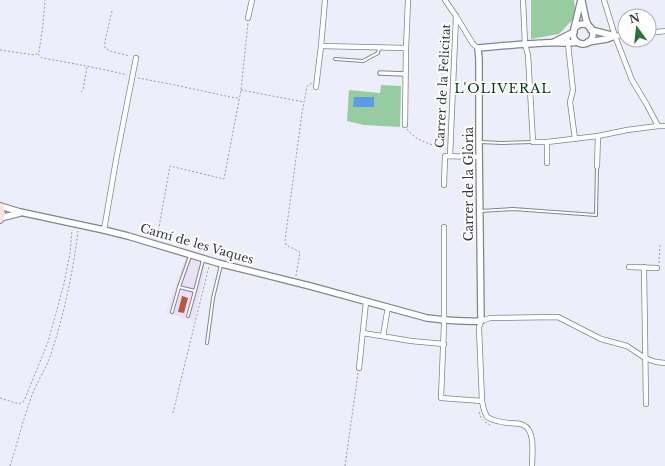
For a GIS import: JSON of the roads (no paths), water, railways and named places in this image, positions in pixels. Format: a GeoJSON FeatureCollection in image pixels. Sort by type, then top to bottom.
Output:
{"type":"FeatureCollection","features":[{"type":"Feature","properties":{"kind":"main road"},"geometry":{"type":"LineString","coordinates":[[0,206],[2,214],[1,219]]}},
{"type":"Feature","properties":{"kind":"street"},"geometry":{"type":"LineString","coordinates":[[248,18],[252,0]]}},
{"type":"Feature","properties":{"kind":"street"},"geometry":{"type":"LineString","coordinates":[[316,87],[321,46],[324,0]]}},
{"type":"Feature","properties":{"kind":"street"},"geometry":{"type":"LineString","coordinates":[[404,125],[408,0]]}},
{"type":"Feature","properties":{"kind":"street"},"geometry":{"type":"LineString","coordinates":[[445,0],[473,44],[478,48],[554,42],[568,45],[577,42],[584,44],[615,36]]}},
{"type":"Feature","properties":{"kind":"street"},"geometry":{"type":"LineString","coordinates":[[523,0],[533,142],[575,139],[627,130],[665,126]]}},
{"type":"Feature","properties":{"kind":"street"},"geometry":{"type":"LineString","coordinates":[[581,0],[592,37],[588,42]]}},
{"type":"Feature","properties":{"kind":"street"},"geometry":{"type":"LineString","coordinates":[[577,42],[573,36],[581,0]]}},
{"type":"Feature","properties":{"kind":"street"},"geometry":{"type":"LineString","coordinates":[[604,0],[615,36],[632,80],[647,104],[658,126]]}},
{"type":"Feature","properties":{"kind":"street","name":"Carrer de la Felicitat"},"geometry":{"type":"LineString","coordinates":[[444,185],[450,150],[456,16]]}},
{"type":"Feature","properties":{"kind":"street"},"geometry":{"type":"LineString","coordinates":[[554,42],[567,36],[583,24],[590,29],[615,36]]}},
{"type":"Feature","properties":{"kind":"street"},"geometry":{"type":"LineString","coordinates":[[567,36],[572,90],[570,102],[575,139]]}},
{"type":"Feature","properties":{"kind":"street"},"geometry":{"type":"LineString","coordinates":[[321,46],[406,48]]}},
{"type":"Feature","properties":{"kind":"street","name":"Carrer de la Glòria"},"geometry":{"type":"LineString","coordinates":[[478,48],[481,321]]}},
{"type":"Feature","properties":{"kind":"street"},"geometry":{"type":"LineString","coordinates":[[104,230],[109,196],[136,58]]}},
{"type":"Feature","properties":{"kind":"street"},"geometry":{"type":"LineString","coordinates":[[380,73],[405,74]]}},
{"type":"Feature","properties":{"kind":"street"},"geometry":{"type":"LineString","coordinates":[[597,166],[598,136]]}},
{"type":"Feature","properties":{"kind":"street"},"geometry":{"type":"LineString","coordinates":[[547,142],[547,163]]}},
{"type":"Feature","properties":{"kind":"street"},"geometry":{"type":"LineString","coordinates":[[448,156],[479,156]]}},
{"type":"Feature","properties":{"kind":"street","name":"Camí de les Vaques"},"geometry":{"type":"LineString","coordinates":[[0,206],[20,212],[104,230],[221,264],[295,282],[427,318],[481,321]]}},
{"type":"Feature","properties":{"kind":"street","name":"Camí de les Vaques"},"geometry":{"type":"LineString","coordinates":[[1,219],[20,212]]}},
{"type":"Feature","properties":{"kind":"street"},"geometry":{"type":"LineString","coordinates":[[444,227],[444,344],[441,398],[482,401]]}},
{"type":"Feature","properties":{"kind":"street"},"geometry":{"type":"LineString","coordinates":[[628,267],[657,268]]}},
{"type":"Feature","properties":{"kind":"street"},"geometry":{"type":"LineString","coordinates":[[644,267],[646,404]]}},
{"type":"Feature","properties":{"kind":"street"},"geometry":{"type":"LineString","coordinates":[[359,368],[366,302]]}},
{"type":"Feature","properties":{"kind":"street"},"geometry":{"type":"LineString","coordinates":[[383,336],[388,307]]}},
{"type":"Feature","properties":{"kind":"street"},"geometry":{"type":"LineString","coordinates":[[532,466],[532,437],[528,427],[523,424],[493,421],[487,417],[484,410],[482,401],[479,328],[481,321],[490,318],[558,317],[601,339],[627,346],[645,358],[656,362],[665,363]]}},
{"type":"Feature","properties":{"kind":"street"},"geometry":{"type":"LineString","coordinates":[[363,333],[411,341],[444,344]]}},
{"type":"Feature","properties":{"kind":"lane"},"geometry":{"type":"LineString","coordinates":[[335,59],[363,61],[378,53],[379,47]]}},
{"type":"Feature","properties":{"kind":"lane"},"geometry":{"type":"LineString","coordinates":[[479,142],[533,142]]}},
{"type":"Feature","properties":{"kind":"lane"},"geometry":{"type":"LineString","coordinates":[[480,211],[513,209],[596,215],[597,166]]}},
{"type":"Feature","properties":{"kind":"lane"},"geometry":{"type":"LineString","coordinates":[[172,312],[190,255]]}},
{"type":"Feature","properties":{"kind":"lane"},"geometry":{"type":"LineString","coordinates":[[188,316],[204,259]]}},
{"type":"Feature","properties":{"kind":"lane"},"geometry":{"type":"LineString","coordinates":[[207,342],[213,298],[221,264]]}},
{"type":"Feature","properties":{"kind":"lane"},"geometry":{"type":"LineString","coordinates":[[179,287],[195,291]]}},
{"type":"Feature","properties":{"kind":"water"},"geometry":{"type":"Polygon","coordinates":[[[354,97],[374,97],[374,107],[353,107],[354,97]]]}},
{"type":"Feature","properties":{"kind":"district","name":"L'OLIVERAL"},"geometry":{"type":"Point","coordinates":[503,88]}}]}
